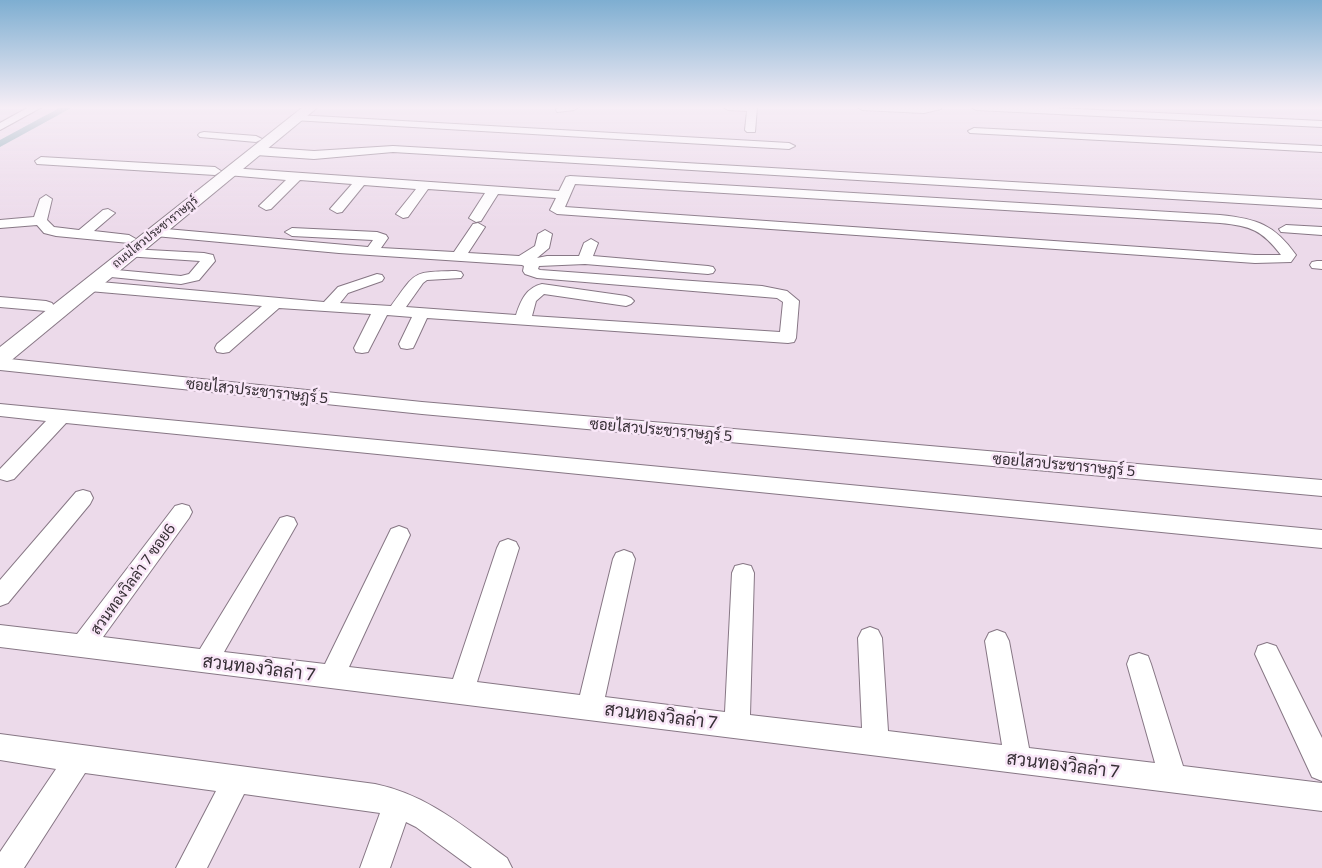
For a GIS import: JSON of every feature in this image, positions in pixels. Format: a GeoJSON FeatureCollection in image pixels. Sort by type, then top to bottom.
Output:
{"type":"FeatureCollection","features":[{"type":"Feature","properties":{"kind":"main road","name":"ถนนไสวประชาราษฎร์"},"geometry":{"type":"LineString","coordinates":[[0,341],[130,246],[253,148]]}},
{"type":"Feature","properties":{"kind":"main road","name":"ถนนไสวประชาราษฎร์"},"geometry":{"type":"LineString","coordinates":[[0,358],[106,273],[130,246],[155,232],[223,171]]}},
{"type":"Feature","properties":{"kind":"street"},"geometry":{"type":"LineString","coordinates":[[271,148],[314,155],[393,149],[1322,204]]}},
{"type":"Feature","properties":{"kind":"street"},"geometry":{"type":"LineString","coordinates":[[1291,148],[1322,149]]}},
{"type":"Feature","properties":{"kind":"street"},"geometry":{"type":"LineString","coordinates":[[41,161],[223,171],[564,195]]}},
{"type":"Feature","properties":{"kind":"street"},"geometry":{"type":"LineString","coordinates":[[266,206],[297,176]]}},
{"type":"Feature","properties":{"kind":"street"},"geometry":{"type":"LineString","coordinates":[[527,262],[542,248],[547,229],[570,180],[1245,222],[1263,226],[1289,255],[1286,259],[1275,260],[557,210]]}},
{"type":"Feature","properties":{"kind":"street"},"geometry":{"type":"LineString","coordinates":[[337,209],[361,181]]}},
{"type":"Feature","properties":{"kind":"street"},"geometry":{"type":"LineString","coordinates":[[403,214],[424,185]]}},
{"type":"Feature","properties":{"kind":"street"},"geometry":{"type":"LineString","coordinates":[[701,221],[707,189]]}},
{"type":"Feature","properties":{"kind":"street"},"geometry":{"type":"LineString","coordinates":[[459,256],[494,190]]}},
{"type":"Feature","properties":{"kind":"street"},"geometry":{"type":"LineString","coordinates":[[40,221],[46,200]]}},
{"type":"Feature","properties":{"kind":"street"},"geometry":{"type":"LineString","coordinates":[[885,200],[890,233]]}},
{"type":"Feature","properties":{"kind":"street"},"geometry":{"type":"LineString","coordinates":[[81,235],[108,213]]}},
{"type":"Feature","properties":{"kind":"street"},"geometry":{"type":"LineString","coordinates":[[0,224],[40,221],[49,230],[56,232],[81,235],[169,254],[208,258],[208,261],[194,277],[189,279],[180,280],[106,273]]}},
{"type":"Feature","properties":{"kind":"street"},"geometry":{"type":"LineString","coordinates":[[1286,229],[1322,232]]}},
{"type":"Feature","properties":{"kind":"street"},"geometry":{"type":"LineString","coordinates":[[155,232],[527,262],[585,260],[708,270]]}},
{"type":"Feature","properties":{"kind":"street"},"geometry":{"type":"LineString","coordinates":[[292,232],[377,236],[381,238],[372,251]]}},
{"type":"Feature","properties":{"kind":"street"},"geometry":{"type":"LineString","coordinates":[[585,260],[591,243]]}},
{"type":"Feature","properties":{"kind":"street"},"geometry":{"type":"LineString","coordinates":[[143,277],[169,254]]}},
{"type":"Feature","properties":{"kind":"street"},"geometry":{"type":"LineString","coordinates":[[89,286],[275,303],[788,338],[791,301],[782,294],[537,274],[530,271],[527,262]]}},
{"type":"Feature","properties":{"kind":"street"},"geometry":{"type":"LineString","coordinates":[[362,348],[389,310],[418,280],[424,276],[456,275]]}},
{"type":"Feature","properties":{"kind":"street"},"geometry":{"type":"LineString","coordinates":[[329,306],[343,290],[377,278]]}},
{"type":"Feature","properties":{"kind":"street"},"geometry":{"type":"LineString","coordinates":[[523,319],[531,296],[535,291],[542,289],[626,301]]}},
{"type":"Feature","properties":{"kind":"street"},"geometry":{"type":"LineString","coordinates":[[0,302],[46,306]]}},
{"type":"Feature","properties":{"kind":"street"},"geometry":{"type":"LineString","coordinates":[[223,348],[275,303]]}},
{"type":"Feature","properties":{"kind":"street"},"geometry":{"type":"LineString","coordinates":[[407,344],[422,312]]}},
{"type":"Feature","properties":{"kind":"street","name":"ซอยไสวประชาราษฎร์ 5"},"geometry":{"type":"LineString","coordinates":[[0,364],[208,387],[452,410],[1322,488]]}},
{"type":"Feature","properties":{"kind":"street"},"geometry":{"type":"LineString","coordinates":[[3,413],[62,416],[1322,539]]}},
{"type":"Feature","properties":{"kind":"street"},"geometry":{"type":"LineString","coordinates":[[7,474],[62,416]]}},
{"type":"Feature","properties":{"kind":"street"},"geometry":{"type":"LineString","coordinates":[[0,596],[83,498]]}},
{"type":"Feature","properties":{"kind":"street","name":"สวนทองวิลล่า 7 ซอย6"},"geometry":{"type":"LineString","coordinates":[[83,646],[182,512]]}},
{"type":"Feature","properties":{"kind":"street"},"geometry":{"type":"LineString","coordinates":[[206,661],[287,524]]}},
{"type":"Feature","properties":{"kind":"street"},"geometry":{"type":"LineString","coordinates":[[332,676],[399,535]]}},
{"type":"Feature","properties":{"kind":"street"},"geometry":{"type":"LineString","coordinates":[[461,692],[508,548]]}},
{"type":"Feature","properties":{"kind":"street"},"geometry":{"type":"LineString","coordinates":[[590,708],[624,559]]}},
{"type":"Feature","properties":{"kind":"street"},"geometry":{"type":"LineString","coordinates":[[737,726],[743,573]]}},
{"type":"Feature","properties":{"kind":"street","name":"สวนทองวิลล่า 7"},"geometry":{"type":"LineString","coordinates":[[0,636],[1322,797]]}},
{"type":"Feature","properties":{"kind":"street"},"geometry":{"type":"LineString","coordinates":[[870,638],[876,743]]}},
{"type":"Feature","properties":{"kind":"street"},"geometry":{"type":"LineString","coordinates":[[997,641],[1018,760]]}},
{"type":"Feature","properties":{"kind":"street"},"geometry":{"type":"LineString","coordinates":[[1267,654],[1322,767]]}},
{"type":"Feature","properties":{"kind":"street"},"geometry":{"type":"LineString","coordinates":[[1139,664],[1173,779]]}},
{"type":"Feature","properties":{"kind":"street"},"geometry":{"type":"LineString","coordinates":[[0,747],[79,760],[375,798],[398,803],[426,817],[497,868]]}},
{"type":"Feature","properties":{"kind":"street"},"geometry":{"type":"LineString","coordinates":[[7,868],[79,760]]}},
{"type":"Feature","properties":{"kind":"street"},"geometry":{"type":"LineString","coordinates":[[191,868],[237,780]]}},
{"type":"Feature","properties":{"kind":"street"},"geometry":{"type":"LineString","coordinates":[[374,868],[398,803]]}}]}
